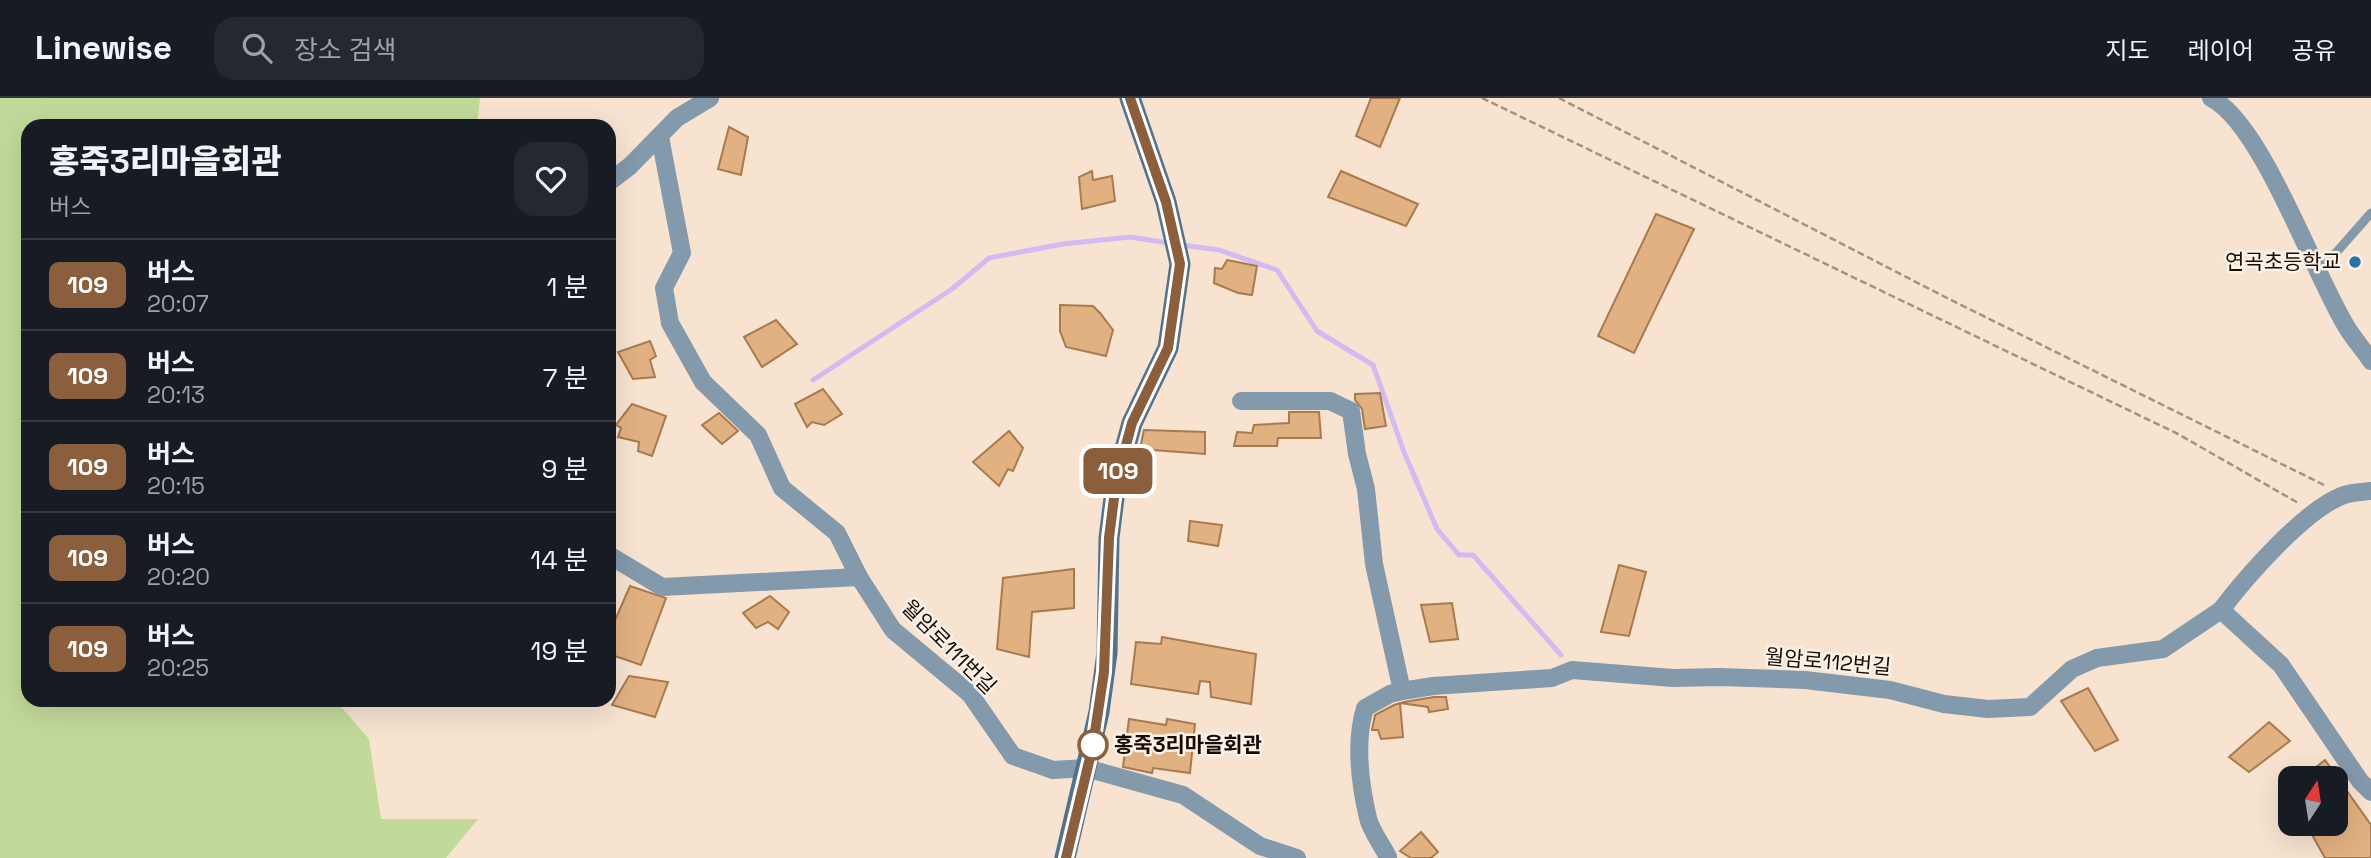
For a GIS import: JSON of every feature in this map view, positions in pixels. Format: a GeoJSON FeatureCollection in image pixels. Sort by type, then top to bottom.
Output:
{"type":"FeatureCollection","features":[{"type":"Feature","properties":{"kind":"street"},"geometry":{"type":"LineString","coordinates":[[616,176],[677,118],[710,98]]}},
{"type":"Feature","properties":{"kind":"street"},"geometry":{"type":"LineString","coordinates":[[1066,858],[1099,712],[1107,653],[1109,538],[1116,482],[1132,423],[1168,348],[1174,317],[1177,244],[1150,149],[1130,98]]}},
{"type":"Feature","properties":{"kind":"street"},"geometry":{"type":"LineString","coordinates":[[2211,98],[2223,104],[2250,136],[2346,327],[2371,361]]}},
{"type":"Feature","properties":{"kind":"street","name":"월암로111번길"},"geometry":{"type":"LineString","coordinates":[[660,137],[682,253],[664,288],[670,323],[703,382],[758,435],[782,488],[837,533],[859,577],[893,630],[970,694],[1013,756],[1053,770],[1086,768]]}},
{"type":"Feature","properties":{"kind":"street"},"geometry":{"type":"LineString","coordinates":[[1241,401],[1330,401],[1351,411],[1357,454],[1366,489],[1374,564],[1402,691]]}},
{"type":"Feature","properties":{"kind":"street"},"geometry":{"type":"LineString","coordinates":[[2344,495],[2371,491]]}},
{"type":"Feature","properties":{"kind":"street","name":"월암로112번길"},"geometry":{"type":"LineString","coordinates":[[1387,858],[1368,820],[1360,754],[1360,724],[1365,708],[1390,694],[1433,686],[1552,678],[1572,670],[1673,678],[1805,680],[1890,690],[1944,704],[1987,709],[2030,707],[2072,669],[2097,658],[2163,649],[2221,610],[2247,576],[2315,512],[2344,495]]}},
{"type":"Feature","properties":{"kind":"street"},"geometry":{"type":"LineString","coordinates":[[616,559],[662,587],[859,577]]}},
{"type":"Feature","properties":{"kind":"street"},"geometry":{"type":"LineString","coordinates":[[2221,610],[2281,665],[2360,781],[2371,792]]}},
{"type":"Feature","properties":{"kind":"street"},"geometry":{"type":"LineString","coordinates":[[1086,768],[1183,795],[1260,846],[1297,858]]}},
{"type":"Feature","properties":{"kind":"lane"},"geometry":{"type":"LineString","coordinates":[[2319,272],[2371,213]]}},
{"type":"Feature","properties":{"kind":"path"},"geometry":{"type":"LineString","coordinates":[[1482,98],[2178,434],[2315,512]]}},
{"type":"Feature","properties":{"kind":"path"},"geometry":{"type":"LineString","coordinates":[[1559,98],[1947,298],[2344,495]]}},
{"type":"Feature","properties":{"kind":"green space"},"geometry":{"type":"Polygon","coordinates":[[[0,98],[480,98],[478,119],[21,119],[21,707],[341,707],[369,739],[381,819],[478,819],[446,858],[0,858],[0,98]]]}},
{"type":"Feature","properties":{"kind":"building"},"geometry":{"type":"Polygon","coordinates":[[[1371,98],[1400,98],[1380,147],[1356,136],[1371,98]]]}},
{"type":"Feature","properties":{"kind":"building"},"geometry":{"type":"Polygon","coordinates":[[[729,127],[748,137],[741,175],[718,169],[729,127]]]}},
{"type":"Feature","properties":{"kind":"building"},"geometry":{"type":"Polygon","coordinates":[[[1092,171],[1093,180],[1112,176],[1115,201],[1082,209],[1079,177],[1092,171]]]}},
{"type":"Feature","properties":{"kind":"building"},"geometry":{"type":"Polygon","coordinates":[[[1341,171],[1418,204],[1406,226],[1328,197],[1341,171]]]}},
{"type":"Feature","properties":{"kind":"building"},"geometry":{"type":"Polygon","coordinates":[[[1656,214],[1694,229],[1634,353],[1598,336],[1656,214]]]}},
{"type":"Feature","properties":{"kind":"building"},"geometry":{"type":"Polygon","coordinates":[[[1227,260],[1257,266],[1252,295],[1238,293],[1214,283],[1215,268],[1222,269],[1227,260]]]}},
{"type":"Feature","properties":{"kind":"building"},"geometry":{"type":"Polygon","coordinates":[[[1060,305],[1093,306],[1100,313],[1113,330],[1106,356],[1066,347],[1060,331],[1060,305]]]}},
{"type":"Feature","properties":{"kind":"building"},"geometry":{"type":"Polygon","coordinates":[[[776,320],[797,344],[762,367],[744,337],[776,320]]]}},
{"type":"Feature","properties":{"kind":"building"},"geometry":{"type":"Polygon","coordinates":[[[650,341],[656,356],[650,360],[655,377],[633,379],[618,352],[650,341]]]}},
{"type":"Feature","properties":{"kind":"building"},"geometry":{"type":"Polygon","coordinates":[[[823,389],[842,414],[824,425],[812,422],[807,427],[795,404],[823,389]]]}},
{"type":"Feature","properties":{"kind":"building"},"geometry":{"type":"Polygon","coordinates":[[[1380,393],[1386,426],[1365,429],[1362,409],[1355,400],[1355,394],[1380,393]]]}},
{"type":"Feature","properties":{"kind":"building"},"geometry":{"type":"Polygon","coordinates":[[[632,404],[666,416],[652,456],[638,451],[639,442],[618,437],[621,428],[616,425],[632,404]]]}},
{"type":"Feature","properties":{"kind":"building"},"geometry":{"type":"Polygon","coordinates":[[[1289,412],[1319,412],[1321,438],[1278,438],[1277,446],[1234,446],[1237,432],[1252,433],[1254,425],[1289,423],[1289,412]]]}},
{"type":"Feature","properties":{"kind":"building"},"geometry":{"type":"Polygon","coordinates":[[[719,413],[738,431],[722,444],[702,425],[719,413]]]}},
{"type":"Feature","properties":{"kind":"building"},"geometry":{"type":"Polygon","coordinates":[[[1144,430],[1205,432],[1205,454],[1140,449],[1144,430]]]}},
{"type":"Feature","properties":{"kind":"building"},"geometry":{"type":"Polygon","coordinates":[[[1009,431],[1023,448],[1013,471],[1008,469],[999,486],[973,462],[1009,431]]]}},
{"type":"Feature","properties":{"kind":"building"},"geometry":{"type":"Polygon","coordinates":[[[1190,521],[1222,525],[1218,546],[1188,541],[1190,521]]]}},
{"type":"Feature","properties":{"kind":"building"},"geometry":{"type":"Polygon","coordinates":[[[1619,565],[1646,572],[1629,636],[1601,632],[1619,565]]]}},
{"type":"Feature","properties":{"kind":"building"},"geometry":{"type":"Polygon","coordinates":[[[1074,569],[1074,608],[1032,612],[1029,657],[997,649],[1003,578],[1074,569]]]}},
{"type":"Feature","properties":{"kind":"building"},"geometry":{"type":"Polygon","coordinates":[[[630,586],[666,598],[641,665],[616,656],[616,618],[630,586]]]}},
{"type":"Feature","properties":{"kind":"building"},"geometry":{"type":"Polygon","coordinates":[[[770,596],[789,612],[778,629],[768,622],[756,628],[743,613],[770,596]]]}},
{"type":"Feature","properties":{"kind":"building"},"geometry":{"type":"Polygon","coordinates":[[[1452,603],[1458,639],[1430,642],[1421,605],[1452,603]]]}},
{"type":"Feature","properties":{"kind":"building"},"geometry":{"type":"Polygon","coordinates":[[[1162,637],[1256,654],[1251,704],[1211,697],[1210,682],[1200,681],[1198,694],[1131,684],[1136,642],[1161,644],[1162,637]]]}},
{"type":"Feature","properties":{"kind":"building"},"geometry":{"type":"Polygon","coordinates":[[[629,676],[668,682],[655,717],[616,706],[616,698],[629,676]]]}},
{"type":"Feature","properties":{"kind":"building"},"geometry":{"type":"Polygon","coordinates":[[[2088,688],[2118,740],[2095,751],[2061,701],[2088,688]]]}},
{"type":"Feature","properties":{"kind":"building"},"geometry":{"type":"Polygon","coordinates":[[[1446,697],[1448,709],[1429,712],[1428,707],[1400,703],[1446,697]]]}},
{"type":"Feature","properties":{"kind":"building"},"geometry":{"type":"Polygon","coordinates":[[[1400,703],[1403,737],[1381,739],[1378,730],[1372,730],[1375,715],[1400,703]]]}},
{"type":"Feature","properties":{"kind":"building"},"geometry":{"type":"Polygon","coordinates":[[[1129,719],[1166,725],[1167,719],[1195,724],[1190,773],[1153,768],[1152,773],[1123,767],[1129,719]]]}},
{"type":"Feature","properties":{"kind":"building"},"geometry":{"type":"Polygon","coordinates":[[[2269,722],[2290,741],[2249,772],[2229,757],[2269,722]]]}},
{"type":"Feature","properties":{"kind":"building"},"geometry":{"type":"Polygon","coordinates":[[[2325,760],[2329,766],[2317,766],[2325,760]]]}},
{"type":"Feature","properties":{"kind":"building"},"geometry":{"type":"Polygon","coordinates":[[[2348,792],[2371,825],[2371,858],[2325,858],[2313,836],[2348,836],[2348,792]]]}},
{"type":"Feature","properties":{"kind":"building"},"geometry":{"type":"Polygon","coordinates":[[[1421,832],[1438,852],[1431,858],[1411,858],[1400,851],[1421,832]]]}},
{"type":"Feature","properties":{"kind":"waterway"},"geometry":{"type":"LineString","coordinates":[[813,380],[952,289],[989,258],[1063,244],[1130,237],[1169,243]]}},
{"type":"Feature","properties":{"kind":"waterway"},"geometry":{"type":"LineString","coordinates":[[1182,245],[1219,250],[1277,270],[1317,331],[1373,365],[1404,452],[1437,529],[1459,555],[1473,555],[1561,655]]}},
{"type":"Feature","properties":{"kind":"bus line","name":"109"},"geometry":{"type":"LineString","coordinates":[[1066,858],[1079,793],[1093,745],[1107,653],[1109,538],[1116,482],[1132,423],[1168,348],[1180,264],[1166,202],[1150,149],[1130,98]]}},
{"type":"Feature","properties":{"kind":"place","name":"연곡초등학교"},"geometry":{"type":"Point","coordinates":[2355,262]}},
{"type":"Feature","properties":{"kind":"place","name":"홍죽3리마을회관"},"geometry":{"type":"Point","coordinates":[1093,745]}}]}
